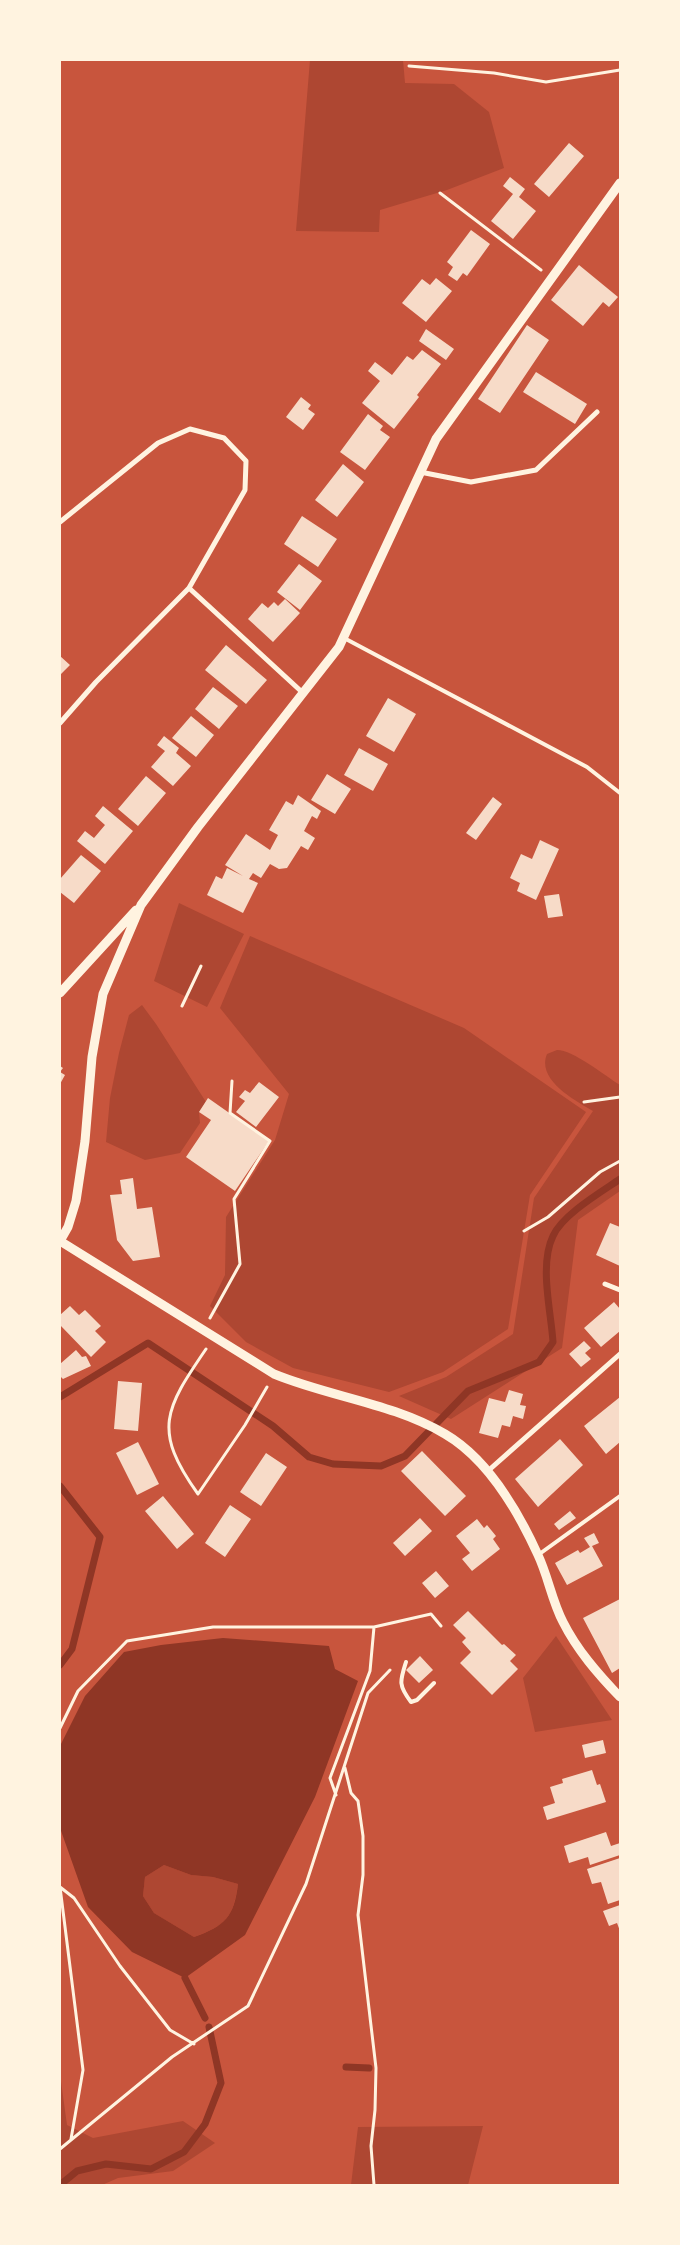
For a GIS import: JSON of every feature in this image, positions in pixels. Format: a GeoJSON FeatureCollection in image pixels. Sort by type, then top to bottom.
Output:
{"type":"FeatureCollection","features":[{"type":"Feature","properties":{"kind":"street"},"geometry":{"type":"LineString","coordinates":[[60,992],[141,905],[198,827],[338,647],[436,439],[620,182]]}},
{"type":"Feature","properties":{"kind":"street"},"geometry":{"type":"LineString","coordinates":[[420,472],[471,482],[536,470],[597,412]]}},
{"type":"Feature","properties":{"kind":"street"},"geometry":{"type":"LineString","coordinates":[[60,522],[158,443],[190,429],[224,438],[246,461],[245,490],[189,588],[96,682],[60,723]]}},
{"type":"Feature","properties":{"kind":"street"},"geometry":{"type":"LineString","coordinates":[[189,588],[303,693]]}},
{"type":"Feature","properties":{"kind":"street"},"geometry":{"type":"LineString","coordinates":[[141,905],[103,994],[92,1057],[86,1141],[76,1201],[68,1228],[60,1241],[274,1374],[306,1387],[366,1402],[446,1434],[489,1470],[538,1555],[563,1622],[594,1670],[620,1697]]}},
{"type":"Feature","properties":{"kind":"street"},"geometry":{"type":"LineString","coordinates":[[605,1284],[620,1290]]}},
{"type":"Feature","properties":{"kind":"street"},"geometry":{"type":"LineString","coordinates":[[489,1470],[620,1354]]}},
{"type":"Feature","properties":{"kind":"lane"},"geometry":{"type":"LineString","coordinates":[[342,637],[587,767],[620,793]]}},
{"type":"Feature","properties":{"kind":"lane"},"geometry":{"type":"LineString","coordinates":[[538,1555],[620,1496]]}},
{"type":"Feature","properties":{"kind":"lane"},"geometry":{"type":"LineString","coordinates":[[406,1662],[400,1682],[402,1691],[411,1702],[417,1700],[434,1683]]}},
{"type":"Feature","properties":{"kind":"path"},"geometry":{"type":"LineString","coordinates":[[408,66],[494,73],[546,82],[620,70]]}},
{"type":"Feature","properties":{"kind":"path"},"geometry":{"type":"LineString","coordinates":[[440,192],[536,266]]}},
{"type":"Feature","properties":{"kind":"path"},"geometry":{"type":"LineString","coordinates":[[182,1006],[201,966]]}},
{"type":"Feature","properties":{"kind":"path"},"geometry":{"type":"LineString","coordinates":[[204,1330],[240,1264],[234,1199],[270,1141],[230,1113],[232,1081]]}},
{"type":"Feature","properties":{"kind":"path"},"geometry":{"type":"LineString","coordinates":[[584,1102],[620,1097]]}},
{"type":"Feature","properties":{"kind":"path"},"geometry":{"type":"LineString","coordinates":[[524,1231],[548,1217],[600,1172],[620,1161]]}},
{"type":"Feature","properties":{"kind":"path"},"geometry":{"type":"LineString","coordinates":[[199,1360],[171,1406],[168,1434],[183,1474],[198,1494],[245,1425],[274,1374]]}},
{"type":"Feature","properties":{"kind":"path"},"geometry":{"type":"LineString","coordinates":[[252,1412],[260,1399]]}},
{"type":"Feature","properties":{"kind":"path"},"geometry":{"type":"LineString","coordinates":[[60,1728],[78,1691],[127,1641],[213,1627],[374,1627],[431,1614],[442,1626]]}},
{"type":"Feature","properties":{"kind":"path"},"geometry":{"type":"LineString","coordinates":[[336,1796],[330,1778],[370,1671],[374,1627]]}},
{"type":"Feature","properties":{"kind":"path"},"geometry":{"type":"LineString","coordinates":[[60,2149],[172,2057],[248,2006],[306,1884],[368,1693],[394,1666],[401,1661],[406,1662]]}},
{"type":"Feature","properties":{"kind":"path"},"geometry":{"type":"LineString","coordinates":[[345,1768],[351,1793],[358,1802],[363,1836],[363,1876],[358,1914],[376,2068],[375,2110],[371,2146],[374,2185]]}},
{"type":"Feature","properties":{"kind":"path"},"geometry":{"type":"LineString","coordinates":[[60,1887],[74,1898],[120,1966],[170,2030],[194,2044]]}},
{"type":"Feature","properties":{"kind":"path"},"geometry":{"type":"LineString","coordinates":[[60,1887],[83,2070],[71,2140]]}},
{"type":"Feature","properties":{"kind":"shaded area"},"geometry":{"type":"Polygon","coordinates":[[[310,60],[403,60],[405,83],[454,84],[489,112],[504,168],[447,190],[380,210],[379,232],[296,231],[310,60]]]}},
{"type":"Feature","properties":{"kind":"shaded area"},"geometry":{"type":"Polygon","coordinates":[[[179,903],[244,934],[207,1007],[154,981],[179,903]]]}},
{"type":"Feature","properties":{"kind":"shaded area"},"geometry":{"type":"Polygon","coordinates":[[[250,936],[464,1028],[586,1112],[530,1195],[508,1329],[443,1372],[389,1392],[293,1368],[246,1342],[210,1306],[225,1275],[226,1217],[275,1140],[289,1094],[220,1008],[250,936]]]}},
{"type":"Feature","properties":{"kind":"shaded area"},"geometry":{"type":"Polygon","coordinates":[[[142,1005],[206,1102],[199,1112],[200,1123],[180,1153],[145,1160],[106,1142],[110,1098],[119,1053],[129,1015],[142,1005]]]}},
{"type":"Feature","properties":{"kind":"shaded area"},"geometry":{"type":"Polygon","coordinates":[[[557,1050],[580,1058],[620,1085],[620,1191],[578,1220],[562,1348],[451,1419],[399,1396],[446,1377],[513,1334],[534,1198],[593,1111],[577,1102],[552,1081],[545,1064],[547,1054],[557,1050]]]}},
{"type":"Feature","properties":{"kind":"shaded area"},"geometry":{"type":"Polygon","coordinates":[[[556,1636],[612,1720],[535,1732],[523,1678],[556,1636]]]}},
{"type":"Feature","properties":{"kind":"shaded area"},"geometry":{"type":"Polygon","coordinates":[[[223,1638],[329,1646],[335,1669],[358,1681],[315,1797],[245,1935],[185,1978],[132,1952],[88,1907],[60,1828],[60,1746],[85,1696],[124,1652],[161,1645],[223,1638]],[[164,1865],[145,1877],[143,1896],[154,1913],[194,1937],[213,1929],[226,1919],[234,1905],[238,1884],[213,1877],[191,1875],[164,1865]]]}},
{"type":"Feature","properties":{"kind":"shaded area"},"geometry":{"type":"Polygon","coordinates":[[[164,1865],[191,1875],[213,1877],[238,1884],[234,1905],[226,1919],[214,1928],[194,1937],[154,1913],[143,1896],[145,1877],[164,1865]]]}},
{"type":"Feature","properties":{"kind":"shaded area"},"geometry":{"type":"Polygon","coordinates":[[[60,2074],[67,2125],[93,2138],[183,2121],[215,2143],[173,2171],[118,2178],[102,2185],[60,2185],[60,2074]]]}},
{"type":"Feature","properties":{"kind":"shaded area"},"geometry":{"type":"Polygon","coordinates":[[[483,2126],[468,2185],[351,2185],[358,2127],[483,2126]]]}},
{"type":"Feature","properties":{"kind":"building"},"geometry":{"type":"Polygon","coordinates":[[[569,143],[584,156],[549,197],[534,184],[569,143]]]}},
{"type":"Feature","properties":{"kind":"building"},"geometry":{"type":"Polygon","coordinates":[[[510,177],[525,189],[519,197],[536,211],[513,239],[491,221],[513,194],[503,186],[510,177]]]}},
{"type":"Feature","properties":{"kind":"building"},"geometry":{"type":"Polygon","coordinates":[[[471,230],[490,244],[467,276],[463,273],[457,281],[448,275],[453,267],[447,262],[471,230]]]}},
{"type":"Feature","properties":{"kind":"building"},"geometry":{"type":"Polygon","coordinates":[[[579,265],[618,297],[609,307],[603,302],[583,326],[551,300],[579,265]]]}},
{"type":"Feature","properties":{"kind":"building"},"geometry":{"type":"Polygon","coordinates":[[[436,278],[452,291],[426,322],[402,303],[422,279],[430,285],[436,278]]]}},
{"type":"Feature","properties":{"kind":"building"},"geometry":{"type":"Polygon","coordinates":[[[527,325],[549,340],[500,413],[478,399],[527,325]]]}},
{"type":"Feature","properties":{"kind":"building"},"geometry":{"type":"Polygon","coordinates":[[[426,329],[454,349],[446,360],[419,341],[426,329]]]}},
{"type":"Feature","properties":{"kind":"building"},"geometry":{"type":"Polygon","coordinates":[[[422,350],[441,364],[417,395],[419,397],[394,429],[362,403],[380,381],[368,371],[375,362],[392,375],[407,356],[413,360],[422,350]]]}},
{"type":"Feature","properties":{"kind":"building"},"geometry":{"type":"Polygon","coordinates":[[[536,372],[587,404],[575,424],[523,392],[536,372]]]}},
{"type":"Feature","properties":{"kind":"building"},"geometry":{"type":"Polygon","coordinates":[[[301,397],[311,405],[308,409],[315,414],[303,430],[286,417],[301,397]]]}},
{"type":"Feature","properties":{"kind":"building"},"geometry":{"type":"Polygon","coordinates":[[[368,414],[383,426],[380,430],[390,437],[365,470],[340,452],[368,414]]]}},
{"type":"Feature","properties":{"kind":"building"},"geometry":{"type":"Polygon","coordinates":[[[343,464],[364,482],[337,517],[315,500],[343,464]]]}},
{"type":"Feature","properties":{"kind":"building"},"geometry":{"type":"Polygon","coordinates":[[[302,516],[337,539],[318,567],[284,544],[302,516]]]}},
{"type":"Feature","properties":{"kind":"building"},"geometry":{"type":"Polygon","coordinates":[[[299,564],[322,581],[300,610],[277,592],[299,564]]]}},
{"type":"Feature","properties":{"kind":"building"},"geometry":{"type":"Polygon","coordinates":[[[285,599],[300,613],[273,642],[248,619],[262,603],[268,608],[274,602],[278,606],[285,599]]]}},
{"type":"Feature","properties":{"kind":"building"},"geometry":{"type":"Polygon","coordinates":[[[226,645],[267,680],[246,704],[205,670],[226,645]]]}},
{"type":"Feature","properties":{"kind":"building"},"geometry":{"type":"Polygon","coordinates":[[[60,656],[70,665],[60,675],[60,656]]]}},
{"type":"Feature","properties":{"kind":"building"},"geometry":{"type":"Polygon","coordinates":[[[213,687],[238,706],[219,729],[195,709],[213,687]]]}},
{"type":"Feature","properties":{"kind":"building"},"geometry":{"type":"Polygon","coordinates":[[[388,698],[416,714],[394,752],[366,736],[388,698]]]}},
{"type":"Feature","properties":{"kind":"building"},"geometry":{"type":"Polygon","coordinates":[[[191,716],[214,735],[196,757],[172,738],[191,716]]]}},
{"type":"Feature","properties":{"kind":"building"},"geometry":{"type":"Polygon","coordinates":[[[164,736],[179,748],[176,753],[191,766],[173,786],[151,767],[165,751],[157,745],[164,736]]]}},
{"type":"Feature","properties":{"kind":"building"},"geometry":{"type":"Polygon","coordinates":[[[359,748],[388,764],[373,791],[344,775],[359,748]]]}},
{"type":"Feature","properties":{"kind":"building"},"geometry":{"type":"Polygon","coordinates":[[[327,774],[351,789],[335,814],[311,800],[327,774]]]}},
{"type":"Feature","properties":{"kind":"building"},"geometry":{"type":"Polygon","coordinates":[[[146,776],[166,793],[138,826],[118,809],[146,776]]]}},
{"type":"Feature","properties":{"kind":"building"},"geometry":{"type":"Polygon","coordinates":[[[298,795],[321,811],[317,819],[312,816],[304,831],[315,838],[308,850],[301,846],[287,868],[279,869],[270,864],[261,878],[253,873],[249,879],[258,883],[243,913],[207,895],[216,876],[222,879],[227,868],[243,876],[225,865],[246,834],[270,850],[278,835],[269,830],[286,801],[293,805],[298,795]]]}},
{"type":"Feature","properties":{"kind":"building"},"geometry":{"type":"Polygon","coordinates":[[[493,797],[502,804],[476,840],[466,833],[493,797]]]}},
{"type":"Feature","properties":{"kind":"building"},"geometry":{"type":"Polygon","coordinates":[[[103,806],[133,831],[105,864],[77,841],[85,831],[94,838],[105,825],[95,816],[103,806]]]}},
{"type":"Feature","properties":{"kind":"building"},"geometry":{"type":"Polygon","coordinates":[[[540,840],[559,849],[536,900],[517,891],[520,883],[510,878],[521,854],[532,859],[540,840]]]}},
{"type":"Feature","properties":{"kind":"building"},"geometry":{"type":"Polygon","coordinates":[[[81,855],[101,871],[74,903],[60,892],[60,879],[81,855]]]}},
{"type":"Feature","properties":{"kind":"building"},"geometry":{"type":"Polygon","coordinates":[[[559,894],[563,916],[548,918],[544,896],[559,894]]]}},
{"type":"Feature","properties":{"kind":"building"},"geometry":{"type":"Polygon","coordinates":[[[60,1072],[65,1075],[60,1084],[60,1072]]]}},
{"type":"Feature","properties":{"kind":"building"},"geometry":{"type":"Polygon","coordinates":[[[259,1082],[279,1097],[256,1127],[236,1112],[245,1101],[239,1097],[245,1090],[250,1093],[259,1082]]]}},
{"type":"Feature","properties":{"kind":"building"},"geometry":{"type":"Polygon","coordinates":[[[208,1098],[269,1141],[235,1191],[186,1157],[211,1120],[199,1112],[208,1098]]]}},
{"type":"Feature","properties":{"kind":"building"},"geometry":{"type":"Polygon","coordinates":[[[133,1178],[137,1209],[152,1207],[160,1257],[133,1261],[117,1240],[110,1195],[122,1194],[120,1180],[133,1178]]]}},
{"type":"Feature","properties":{"kind":"building"},"geometry":{"type":"Polygon","coordinates":[[[610,1223],[620,1227],[620,1266],[596,1255],[610,1223]]]}},
{"type":"Feature","properties":{"kind":"building"},"geometry":{"type":"Polygon","coordinates":[[[614,1302],[620,1309],[620,1331],[601,1347],[584,1328],[614,1302]]]}},
{"type":"Feature","properties":{"kind":"building"},"geometry":{"type":"Polygon","coordinates":[[[70,1306],[79,1315],[85,1310],[101,1326],[95,1331],[106,1342],[91,1357],[60,1325],[60,1315],[70,1306]]]}},
{"type":"Feature","properties":{"kind":"building"},"geometry":{"type":"Polygon","coordinates":[[[584,1341],[591,1348],[585,1353],[591,1359],[581,1367],[569,1354],[584,1341]]]}},
{"type":"Feature","properties":{"kind":"building"},"geometry":{"type":"Polygon","coordinates":[[[76,1350],[82,1357],[86,1356],[91,1366],[63,1379],[60,1376],[60,1364],[76,1350]]]}},
{"type":"Feature","properties":{"kind":"building"},"geometry":{"type":"Polygon","coordinates":[[[118,1381],[142,1383],[138,1431],[114,1429],[118,1381]]]}},
{"type":"Feature","properties":{"kind":"building"},"geometry":{"type":"Polygon","coordinates":[[[509,1390],[523,1394],[520,1405],[526,1406],[523,1419],[513,1416],[510,1427],[502,1425],[498,1438],[479,1433],[489,1398],[505,1402],[509,1390]]]}},
{"type":"Feature","properties":{"kind":"building"},"geometry":{"type":"Polygon","coordinates":[[[620,1397],[620,1442],[606,1454],[584,1426],[620,1397]]]}},
{"type":"Feature","properties":{"kind":"building"},"geometry":{"type":"Polygon","coordinates":[[[560,1439],[583,1465],[538,1507],[515,1479],[560,1439]]]}},
{"type":"Feature","properties":{"kind":"building"},"geometry":{"type":"Polygon","coordinates":[[[138,1442],[159,1484],[137,1495],[116,1453],[138,1442]]]}},
{"type":"Feature","properties":{"kind":"building"},"geometry":{"type":"Polygon","coordinates":[[[422,1451],[466,1496],[445,1516],[401,1471],[422,1451]]]}},
{"type":"Feature","properties":{"kind":"building"},"geometry":{"type":"Polygon","coordinates":[[[266,1453],[287,1467],[261,1506],[240,1492],[266,1453]]]}},
{"type":"Feature","properties":{"kind":"building"},"geometry":{"type":"Polygon","coordinates":[[[163,1496],[194,1534],[177,1549],[145,1511],[163,1496]]]}},
{"type":"Feature","properties":{"kind":"building"},"geometry":{"type":"Polygon","coordinates":[[[230,1505],[251,1519],[225,1557],[205,1543],[230,1505]]]}},
{"type":"Feature","properties":{"kind":"building"},"geometry":{"type":"Polygon","coordinates":[[[570,1511],[576,1518],[559,1530],[554,1524],[570,1511]]]}},
{"type":"Feature","properties":{"kind":"building"},"geometry":{"type":"Polygon","coordinates":[[[420,1518],[432,1531],[405,1556],[393,1543],[420,1518]]]}},
{"type":"Feature","properties":{"kind":"building"},"geometry":{"type":"Polygon","coordinates":[[[477,1519],[484,1528],[487,1525],[496,1536],[493,1539],[500,1549],[472,1571],[462,1559],[470,1553],[456,1536],[477,1519]]]}},
{"type":"Feature","properties":{"kind":"building"},"geometry":{"type":"Polygon","coordinates":[[[594,1533],[599,1543],[592,1546],[603,1566],[567,1585],[555,1563],[578,1550],[580,1553],[590,1547],[584,1538],[594,1533]]]}},
{"type":"Feature","properties":{"kind":"building"},"geometry":{"type":"Polygon","coordinates":[[[436,1571],[449,1586],[435,1598],[422,1583],[436,1571]]]}},
{"type":"Feature","properties":{"kind":"building"},"geometry":{"type":"Polygon","coordinates":[[[620,1599],[620,1668],[612,1673],[583,1618],[620,1599]]]}},
{"type":"Feature","properties":{"kind":"building"},"geometry":{"type":"Polygon","coordinates":[[[468,1611],[502,1645],[504,1644],[516,1655],[510,1661],[518,1669],[492,1695],[460,1663],[471,1652],[462,1642],[466,1638],[453,1625],[468,1611]]]}},
{"type":"Feature","properties":{"kind":"building"},"geometry":{"type":"Polygon","coordinates":[[[420,1656],[433,1670],[419,1683],[406,1670],[420,1656]]]}},
{"type":"Feature","properties":{"kind":"building"},"geometry":{"type":"Polygon","coordinates":[[[603,1740],[606,1753],[585,1758],[582,1745],[603,1740]]]}},
{"type":"Feature","properties":{"kind":"building"},"geometry":{"type":"Polygon","coordinates":[[[592,1770],[597,1785],[600,1784],[606,1802],[547,1820],[543,1807],[555,1803],[550,1787],[563,1783],[562,1779],[592,1770]]]}},
{"type":"Feature","properties":{"kind":"building"},"geometry":{"type":"Polygon","coordinates":[[[606,1832],[611,1846],[620,1843],[620,1855],[590,1865],[588,1857],[569,1863],[564,1846],[606,1832]]]}},
{"type":"Feature","properties":{"kind":"building"},"geometry":{"type":"Polygon","coordinates":[[[620,1858],[620,1900],[608,1904],[601,1882],[592,1884],[587,1869],[620,1858]]]}},
{"type":"Feature","properties":{"kind":"building"},"geometry":{"type":"Polygon","coordinates":[[[620,1905],[620,1931],[617,1923],[609,1926],[603,1911],[620,1905]]]}},
{"type":"Feature","properties":{"kind":"waterway"},"geometry":{"type":"LineString","coordinates":[[60,1397],[148,1343],[273,1426],[309,1457],[333,1464],[381,1466],[405,1456],[468,1391],[539,1362],[553,1342],[546,1274],[549,1248],[553,1236],[573,1212],[620,1179]]}},
{"type":"Feature","properties":{"kind":"waterway"},"geometry":{"type":"LineString","coordinates":[[60,1486],[100,1537],[72,1649],[60,1665]]}},
{"type":"Feature","properties":{"kind":"waterway"},"geometry":{"type":"LineString","coordinates":[[185,1978],[205,2018]]}},
{"type":"Feature","properties":{"kind":"waterway"},"geometry":{"type":"LineString","coordinates":[[60,2185],[77,2171],[106,2164],[151,2169],[184,2152],[205,2124],[221,2083],[209,2027]]}},
{"type":"Feature","properties":{"kind":"waterway"},"geometry":{"type":"LineString","coordinates":[[346,2067],[369,2068]]}}]}
